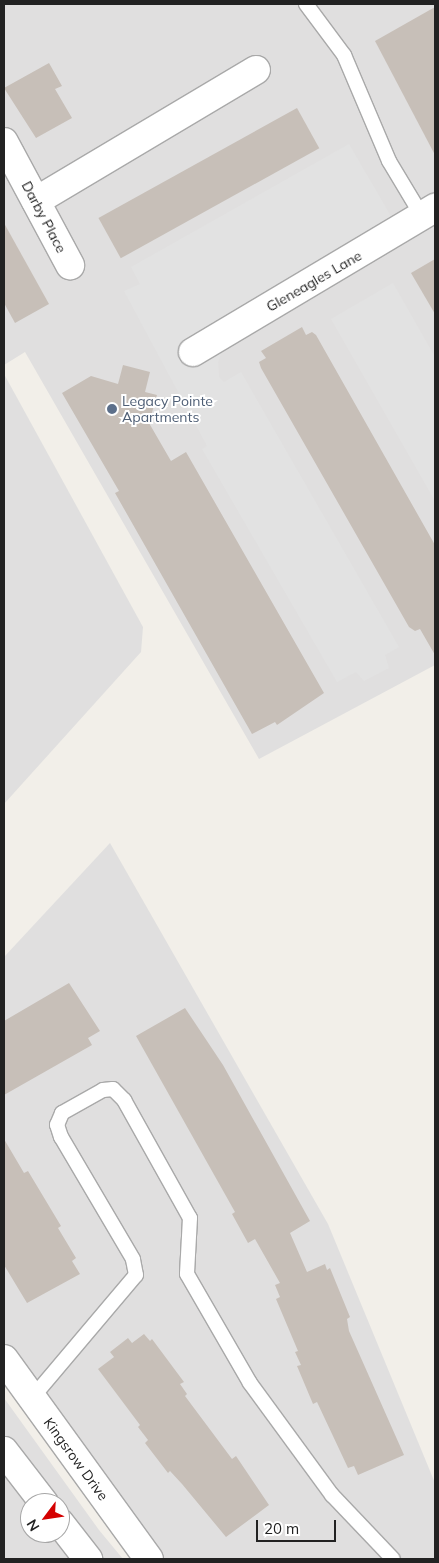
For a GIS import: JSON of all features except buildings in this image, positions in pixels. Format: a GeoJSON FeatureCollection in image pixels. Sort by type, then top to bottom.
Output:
{"type":"FeatureCollection","features":[{"type":"Feature","properties":{"kind":"street"},"geometry":{"type":"LineString","coordinates":[[36,201],[256,70]]}},
{"type":"Feature","properties":{"kind":"street","name":"Darby Place"},"geometry":{"type":"LineString","coordinates":[[4,142],[70,266]]}},
{"type":"Feature","properties":{"kind":"street","name":"Gleneagles Lane"},"geometry":{"type":"LineString","coordinates":[[193,352],[429,212]]}},
{"type":"Feature","properties":{"kind":"street","name":"Kingsrow Drive"},"geometry":{"type":"LineString","coordinates":[[4,1359],[149,1559]]}},
{"type":"Feature","properties":{"kind":"street"},"geometry":{"type":"LineString","coordinates":[[4,1451],[36,1493]]}},
{"type":"Feature","properties":{"kind":"street"},"geometry":{"type":"LineString","coordinates":[[70,1536],[88,1559]]}},
{"type":"Feature","properties":{"kind":"lane"},"geometry":{"type":"LineString","coordinates":[[306,4],[344,55],[389,161],[429,212]]}},
{"type":"Feature","properties":{"kind":"lane"},"geometry":{"type":"LineString","coordinates":[[32,1398],[136,1275],[133,1259],[61,1137],[57,1125],[62,1113],[103,1090],[113,1089],[124,1100],[190,1218],[187,1274],[250,1383],[332,1495],[393,1559]]}},
{"type":"Feature","properties":{"kind":"shaded area"},"geometry":{"type":"Polygon","coordinates":[[[4,4],[435,4],[435,665],[259,759],[25,352],[4,365],[4,4]]]}},
{"type":"Feature","properties":{"kind":"shaded area"},"geometry":{"type":"Polygon","coordinates":[[[349,144],[406,242],[222,350],[218,362],[219,377],[224,382],[241,372],[399,647],[385,655],[389,668],[364,681],[356,672],[337,682],[202,449],[207,446],[124,291],[140,284],[131,267],[349,144]]]}},
{"type":"Feature","properties":{"kind":"shaded area"},"geometry":{"type":"Polygon","coordinates":[[[393,283],[435,357],[435,501],[331,319],[393,283]]]}},
{"type":"Feature","properties":{"kind":"shaded area"},"geometry":{"type":"Polygon","coordinates":[[[4,374],[143,627],[141,652],[4,804],[4,374]]]}},
{"type":"Feature","properties":{"kind":"shaded area"},"geometry":{"type":"Polygon","coordinates":[[[110,843],[328,1224],[435,1483],[435,1559],[149,1559],[4,1359],[4,957],[110,843]]]}},
{"type":"Feature","properties":{"kind":"shaded area"},"geometry":{"type":"Polygon","coordinates":[[[4,1398],[99,1530],[123,1559],[4,1559],[4,1398]]]}},
{"type":"Feature","properties":{"kind":"place","name":"Legacy Pointe Apartments"},"geometry":{"type":"Point","coordinates":[112,409]}}]}
